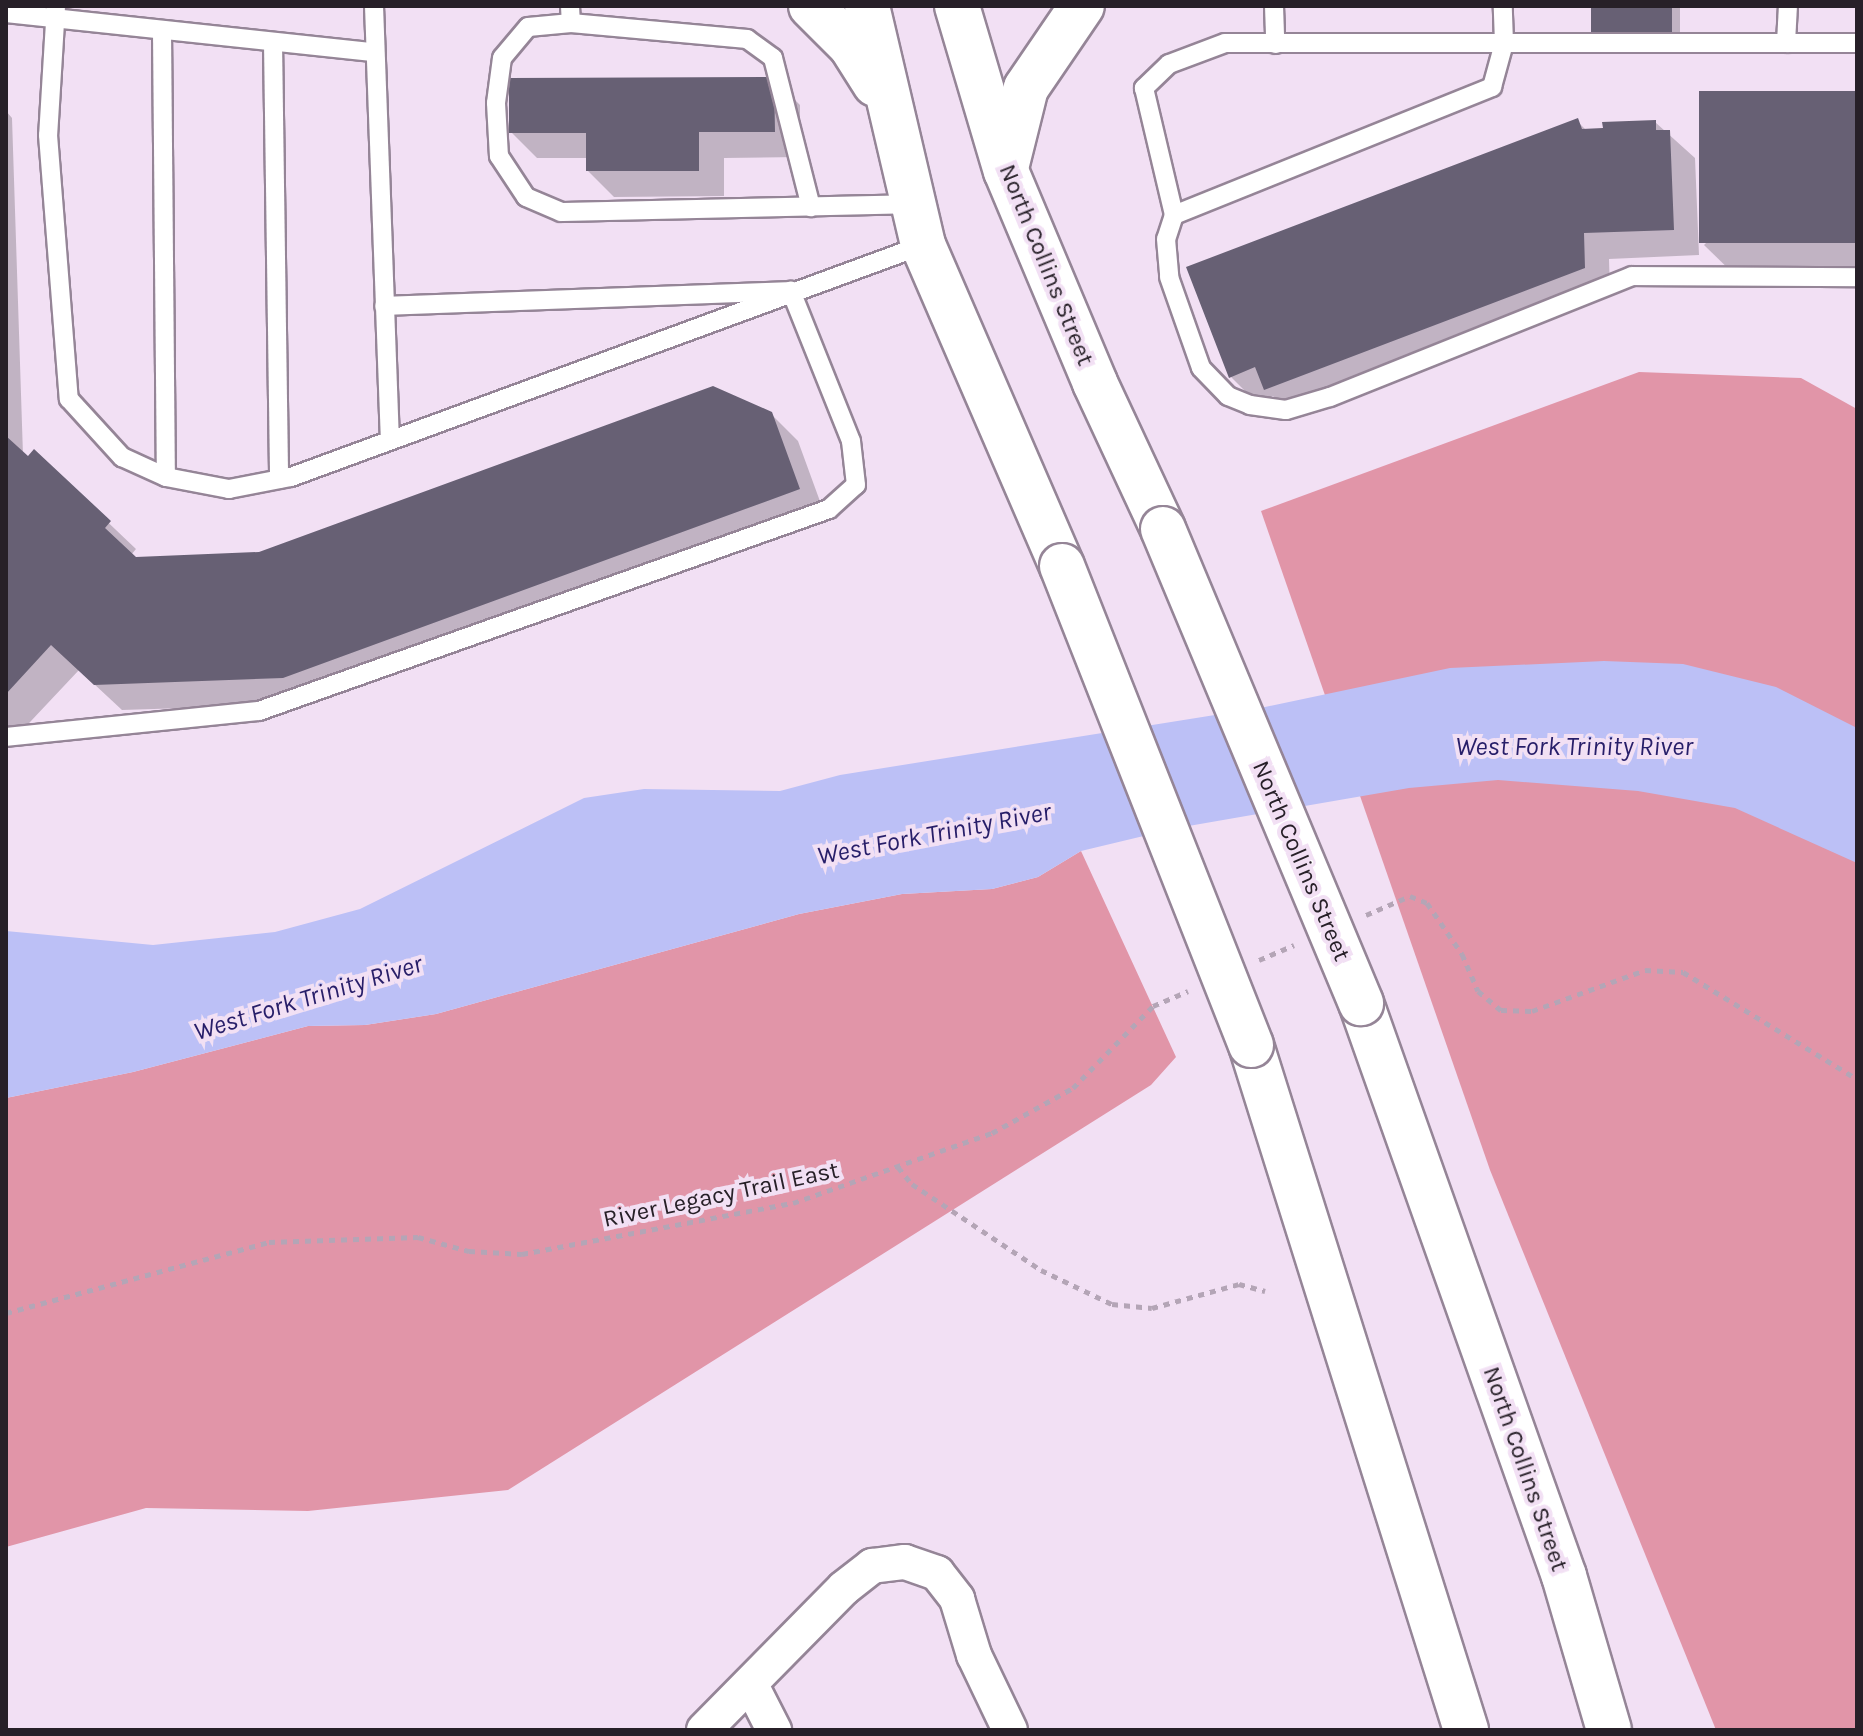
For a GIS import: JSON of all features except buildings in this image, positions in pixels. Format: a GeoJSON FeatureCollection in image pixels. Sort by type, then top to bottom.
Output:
{"type":"FeatureCollection","features":[{"type":"Feature","properties":{"kind":"main road"},"geometry":{"type":"LineString","coordinates":[[811,6],[851,46],[886,103]]}},
{"type":"Feature","properties":{"kind":"main road"},"geometry":{"type":"LineString","coordinates":[[867,6],[886,103],[923,245],[1062,566],[1251,1045],[1466,1730]]}},
{"type":"Feature","properties":{"kind":"main road","name":"North Collins Street"},"geometry":{"type":"LineString","coordinates":[[957,6],[1006,171],[1095,383],[1163,529],[1361,1003],[1564,1576],[1609,1730]]}},
{"type":"Feature","properties":{"kind":"main road"},"geometry":{"type":"LineString","coordinates":[[1006,171],[1026,88],[1082,6]]}},
{"type":"Feature","properties":{"kind":"street"},"geometry":{"type":"LineString","coordinates":[[704,1730],[844,1588],[872,1566],[905,1562],[937,1573],[957,1599],[974,1655],[1010,1730]]}},
{"type":"Feature","properties":{"kind":"street"},"geometry":{"type":"LineString","coordinates":[[751,1685],[774,1730]]}},
{"type":"Feature","properties":{"kind":"lane"},"geometry":{"type":"LineString","coordinates":[[374,6],[373,52],[390,438]]}},
{"type":"Feature","properties":{"kind":"lane"},"geometry":{"type":"LineString","coordinates":[[1274,6],[1275,44]]}},
{"type":"Feature","properties":{"kind":"lane"},"geometry":{"type":"LineString","coordinates":[[1174,215],[1492,87],[1504,43],[1503,6]]}},
{"type":"Feature","properties":{"kind":"lane"},"geometry":{"type":"LineString","coordinates":[[1786,43],[1788,6]]}},
{"type":"Feature","properties":{"kind":"lane"},"geometry":{"type":"LineString","coordinates":[[6,13],[54,13],[162,31],[373,52]]}},
{"type":"Feature","properties":{"kind":"lane"},"geometry":{"type":"LineString","coordinates":[[54,13],[49,149],[69,399],[122,457],[166,477],[229,489],[279,479],[923,245]]}},
{"type":"Feature","properties":{"kind":"lane"},"geometry":{"type":"LineString","coordinates":[[811,207],[773,58],[747,39],[571,15],[528,27],[502,58],[496,103],[499,156],[526,197],[561,212],[811,207],[910,204]]}},
{"type":"Feature","properties":{"kind":"lane"},"geometry":{"type":"LineString","coordinates":[[162,31],[166,477]]}},
{"type":"Feature","properties":{"kind":"lane"},"geometry":{"type":"LineString","coordinates":[[273,42],[279,479]]}},
{"type":"Feature","properties":{"kind":"lane"},"geometry":{"type":"LineString","coordinates":[[1857,43],[1225,43],[1169,64],[1144,88],[1174,215],[1166,239],[1169,277],[1201,368],[1228,396],[1286,410],[1632,276],[1857,277]]}},
{"type":"Feature","properties":{"kind":"lane"},"geometry":{"type":"LineString","coordinates":[[384,306],[791,291]]}},
{"type":"Feature","properties":{"kind":"lane"},"geometry":{"type":"LineString","coordinates":[[6,737],[259,711],[829,509],[856,485],[851,441],[791,291]]}},
{"type":"Feature","properties":{"kind":"path"},"geometry":{"type":"LineString","coordinates":[[1353,920],[1410,896],[1427,903],[1462,954],[1478,991],[1501,1010],[1532,1011],[1645,970],[1683,972],[1857,1079]]}},
{"type":"Feature","properties":{"kind":"path"},"geometry":{"type":"LineString","coordinates":[[1253,963],[1310,939]]}},
{"type":"Feature","properties":{"kind":"path","name":"River Legacy Trail East"},"geometry":{"type":"LineString","coordinates":[[6,1313],[269,1242],[418,1237],[469,1251],[522,1254],[793,1203],[992,1133],[1073,1088],[1153,1006],[1196,988]]}},
{"type":"Feature","properties":{"kind":"path"},"geometry":{"type":"LineString","coordinates":[[898,1167],[912,1184],[1041,1270],[1112,1304],[1152,1308],[1239,1284],[1265,1291]]}},
{"type":"Feature","properties":{"kind":"shaded area"},"geometry":{"type":"Polygon","coordinates":[[[1639,372],[1801,378],[1857,409],[1857,1730],[1716,1730],[1490,1170],[1261,511],[1639,372]]]}},
{"type":"Feature","properties":{"kind":"shaded area"},"geometry":{"type":"Polygon","coordinates":[[[1081,851],[1176,1057],[1151,1085],[508,1490],[308,1511],[146,1508],[6,1547],[6,1098],[133,1072],[308,1026],[365,1025],[436,1014],[799,914],[902,894],[992,889],[1038,877],[1081,851]]]}},
{"type":"Feature","properties":{"kind":"water","name":"West Fork Trinity River"},"geometry":{"type":"Polygon","coordinates":[[[1604,661],[1683,664],[1776,687],[1857,728],[1857,863],[1735,808],[1638,791],[1498,780],[1409,788],[1177,828],[1081,851],[1038,877],[992,889],[902,894],[799,914],[436,1014],[365,1025],[308,1026],[133,1072],[6,1098],[6,931],[153,945],[275,932],[360,909],[584,798],[644,789],[780,791],[840,775],[1265,707],[1450,668],[1604,661]]]}}]}
